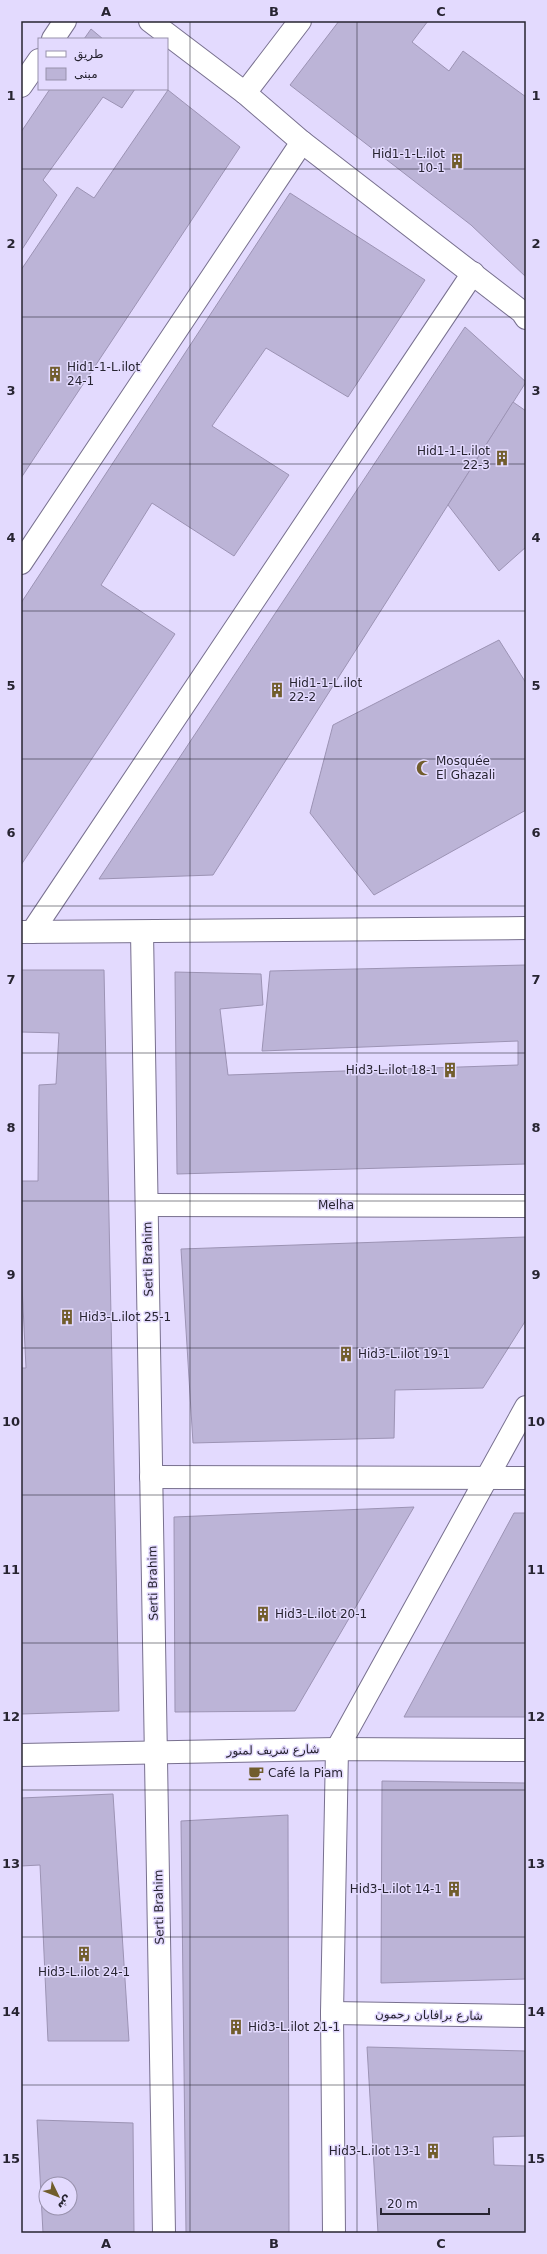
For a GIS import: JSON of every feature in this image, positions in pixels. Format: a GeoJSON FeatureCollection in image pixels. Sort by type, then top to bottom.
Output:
{"type":"FeatureCollection","features":[{"type":"Feature","properties":{"kind":"street"},"geometry":{"type":"LineString","coordinates":[[54,38],[65,21]]}},
{"type":"Feature","properties":{"kind":"street"},"geometry":{"type":"LineString","coordinates":[[150,21],[245,93],[302,142],[473,273],[522,312],[526,318]]}},
{"type":"Feature","properties":{"kind":"street"},"geometry":{"type":"LineString","coordinates":[[245,93],[300,21]]}},
{"type":"Feature","properties":{"kind":"street"},"geometry":{"type":"LineString","coordinates":[[21,86],[38,61]]}},
{"type":"Feature","properties":{"kind":"street"},"geometry":{"type":"LineString","coordinates":[[21,563],[302,142]]}},
{"type":"Feature","properties":{"kind":"street"},"geometry":{"type":"LineString","coordinates":[[27,932],[473,273]]}},
{"type":"Feature","properties":{"kind":"street"},"geometry":{"type":"LineString","coordinates":[[27,932],[526,928]]}},
{"type":"Feature","properties":{"kind":"street","name":"Serti Brahim"},"geometry":{"type":"LineString","coordinates":[[142,932],[164,2233]]}},
{"type":"Feature","properties":{"kind":"street","name":"Melha"},"geometry":{"type":"LineString","coordinates":[[147,1205],[526,1206]]}},
{"type":"Feature","properties":{"kind":"street"},"geometry":{"type":"LineString","coordinates":[[334,2233],[332,2013],[337,1749],[526,1407]]}},
{"type":"Feature","properties":{"kind":"street"},"geometry":{"type":"LineString","coordinates":[[151,1477],[526,1478]]}},
{"type":"Feature","properties":{"kind":"street","name":"شارع شريف لمنور"},"geometry":{"type":"LineString","coordinates":[[21,1755],[337,1749],[526,1750]]}},
{"type":"Feature","properties":{"kind":"street","name":"شارع برافابان رحمون"},"geometry":{"type":"LineString","coordinates":[[332,2013],[526,2016]]}},
{"type":"Feature","properties":{"kind":"building","name":"Hid1-1-L.ilot 10-1"},"geometry":{"type":"Polygon","coordinates":[[[339,21],[428,21],[412,42],[449,71],[463,51],[526,97],[526,277],[471,225],[290,85],[339,21]]]}},
{"type":"Feature","properties":{"kind":"building"},"geometry":{"type":"Polygon","coordinates":[[[91,29],[102,38],[85,38],[91,29]]]}},
{"type":"Feature","properties":{"kind":"building"},"geometry":{"type":"Polygon","coordinates":[[[49,90],[134,90],[122,108],[103,97],[43,180],[57,195],[21,251],[21,132],[49,90]]]}},
{"type":"Feature","properties":{"kind":"building","name":"Hid1-1-L.ilot 24-1"},"geometry":{"type":"Polygon","coordinates":[[[168,90],[240,147],[21,478],[21,270],[77,187],[94,198],[168,90]]]}},
{"type":"Feature","properties":{"kind":"building"},"geometry":{"type":"Polygon","coordinates":[[[290,193],[425,280],[348,397],[266,348],[212,426],[289,475],[234,556],[152,503],[101,585],[175,634],[21,865],[21,603],[290,193]]]}},
{"type":"Feature","properties":{"kind":"building","name":"Hid1-1-L.ilot 22-2"},"geometry":{"type":"Polygon","coordinates":[[[465,327],[526,382],[213,875],[99,879],[465,327]]]}},
{"type":"Feature","properties":{"kind":"building","name":"Hid1-1-L.ilot 22-3"},"geometry":{"type":"Polygon","coordinates":[[[513,402],[526,411],[526,547],[499,571],[448,505],[513,402]]]}},
{"type":"Feature","properties":{"kind":"building","name":"Mosquée El Ghazali"},"geometry":{"type":"Polygon","coordinates":[[[499,640],[526,683],[526,810],[374,895],[310,813],[333,725],[499,640]]]}},
{"type":"Feature","properties":{"kind":"building","name":"Hid3-L.ilot 18-1"},"geometry":{"type":"Polygon","coordinates":[[[526,965],[526,1164],[177,1174],[175,972],[261,974],[263,1005],[220,1009],[228,1075],[518,1065],[518,1041],[262,1051],[270,971],[526,965]]]}},
{"type":"Feature","properties":{"kind":"building","name":"Hid3-L.ilot 25-1"},"geometry":{"type":"Polygon","coordinates":[[[21,970],[104,970],[119,1711],[21,1714],[21,1368],[26,1368],[21,1265],[21,1181],[38,1181],[39,1085],[56,1084],[59,1033],[21,1032],[21,970]]]}},
{"type":"Feature","properties":{"kind":"building","name":"Hid3-L.ilot 19-1"},"geometry":{"type":"Polygon","coordinates":[[[526,1237],[526,1320],[483,1388],[395,1390],[394,1438],[193,1443],[181,1249],[526,1237]]]}},
{"type":"Feature","properties":{"kind":"building","name":"Hid3-L.ilot 20-1"},"geometry":{"type":"Polygon","coordinates":[[[414,1507],[295,1711],[175,1712],[174,1517],[414,1507]]]}},
{"type":"Feature","properties":{"kind":"building"},"geometry":{"type":"Polygon","coordinates":[[[514,1513],[526,1513],[526,1717],[404,1717],[514,1513]]]}},
{"type":"Feature","properties":{"kind":"building","name":"Hid3-L.ilot 14-1"},"geometry":{"type":"Polygon","coordinates":[[[382,1781],[526,1783],[526,1979],[381,1983],[382,1781]]]}},
{"type":"Feature","properties":{"kind":"building","name":"Hid3-L.ilot 24-1"},"geometry":{"type":"Polygon","coordinates":[[[113,1794],[129,2041],[48,2041],[40,1865],[21,1866],[21,1798],[113,1794]]]}},
{"type":"Feature","properties":{"kind":"building","name":"Hid3-L.ilot 21-1"},"geometry":{"type":"Polygon","coordinates":[[[288,1815],[289,2233],[186,2233],[181,1821],[288,1815]]]}},
{"type":"Feature","properties":{"kind":"building","name":"Hid3-L.ilot 13-1"},"geometry":{"type":"Polygon","coordinates":[[[367,2047],[526,2051],[526,2136],[493,2137],[494,2165],[526,2166],[526,2233],[378,2233],[367,2047]]]}},
{"type":"Feature","properties":{"kind":"building"},"geometry":{"type":"Polygon","coordinates":[[[37,2120],[133,2123],[134,2233],[43,2233],[42,2216],[78,2216],[78,2176],[40,2176],[37,2120]]]}},
{"type":"Feature","properties":{"kind":"place","name":"Hid1-1-L.ilot 10-1"},"geometry":{"type":"Point","coordinates":[457,161]}},
{"type":"Feature","properties":{"kind":"place","name":"Hid1-1-L.ilot 24-1"},"geometry":{"type":"Point","coordinates":[55,374]}},
{"type":"Feature","properties":{"kind":"place","name":"Hid1-1-L.ilot 22-3"},"geometry":{"type":"Point","coordinates":[502,458]}},
{"type":"Feature","properties":{"kind":"place","name":"Hid1-1-L.ilot 22-2"},"geometry":{"type":"Point","coordinates":[277,690]}},
{"type":"Feature","properties":{"kind":"place","name":"Mosquée El Ghazali"},"geometry":{"type":"Point","coordinates":[424,768]}},
{"type":"Feature","properties":{"kind":"place","name":"Hid3-L.ilot 18-1"},"geometry":{"type":"Point","coordinates":[450,1070]}},
{"type":"Feature","properties":{"kind":"place","name":"Hid3-L.ilot 25-1"},"geometry":{"type":"Point","coordinates":[67,1317]}},
{"type":"Feature","properties":{"kind":"place","name":"Hid3-L.ilot 19-1"},"geometry":{"type":"Point","coordinates":[346,1354]}},
{"type":"Feature","properties":{"kind":"place","name":"Hid3-L.ilot 20-1"},"geometry":{"type":"Point","coordinates":[263,1614]}},
{"type":"Feature","properties":{"kind":"place","name":"Café la Piam"},"geometry":{"type":"Point","coordinates":[256,1773]}},
{"type":"Feature","properties":{"kind":"place","name":"Hid3-L.ilot 14-1"},"geometry":{"type":"Point","coordinates":[454,1889]}},
{"type":"Feature","properties":{"kind":"place","name":"Hid3-L.ilot 24-1"},"geometry":{"type":"Point","coordinates":[84,1954]}},
{"type":"Feature","properties":{"kind":"place","name":"Hid3-L.ilot 21-1"},"geometry":{"type":"Point","coordinates":[236,2027]}},
{"type":"Feature","properties":{"kind":"place","name":"Hid3-L.ilot 13-1"},"geometry":{"type":"Point","coordinates":[433,2151]}}]}
